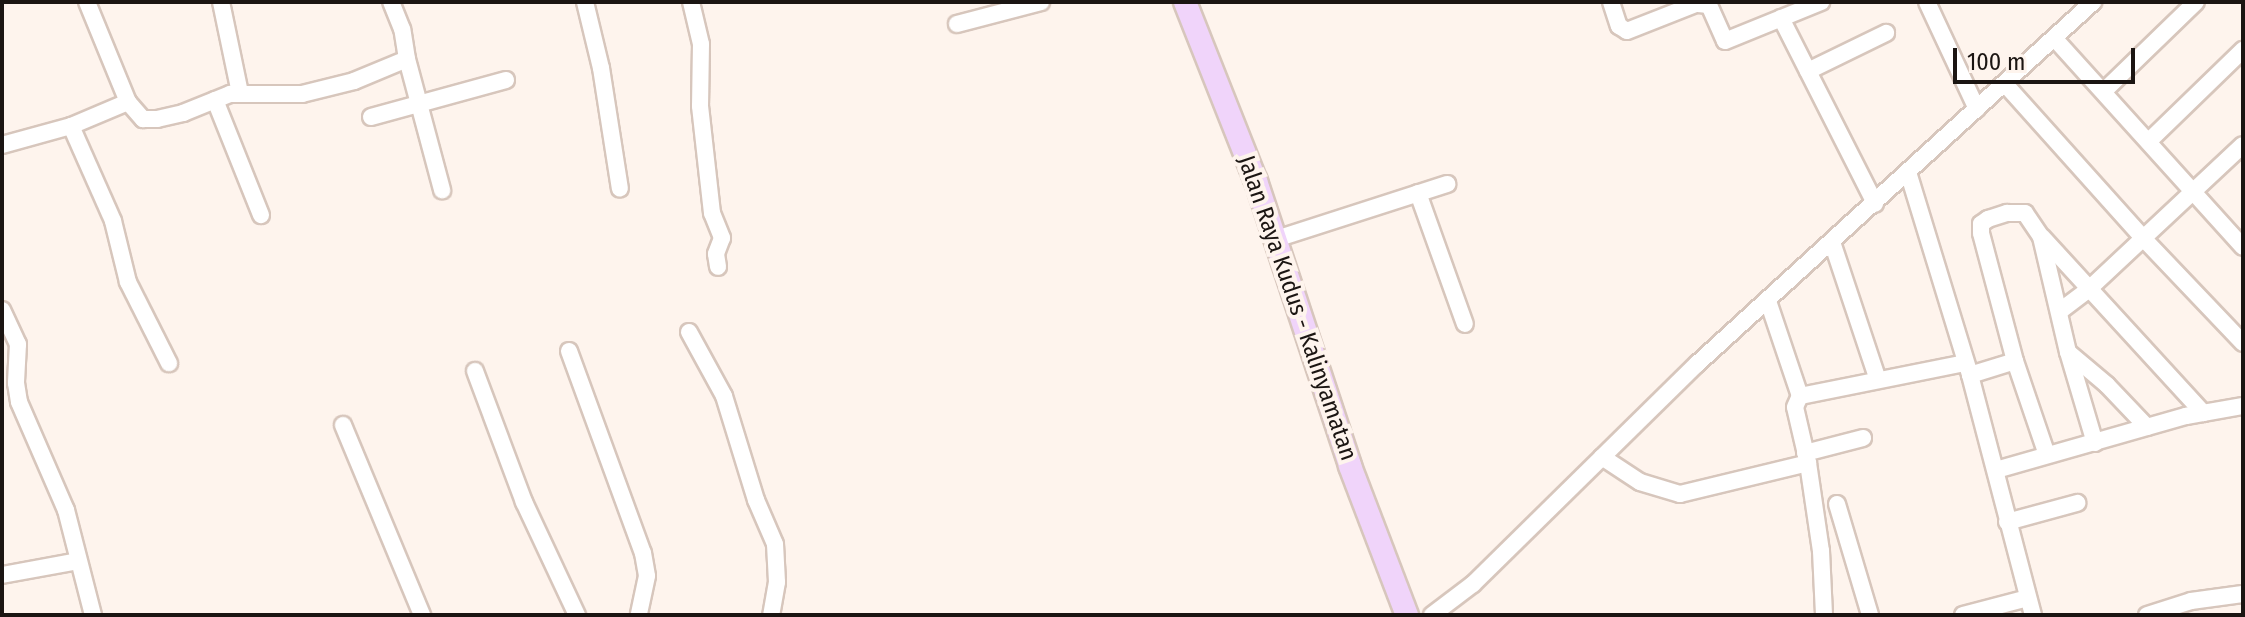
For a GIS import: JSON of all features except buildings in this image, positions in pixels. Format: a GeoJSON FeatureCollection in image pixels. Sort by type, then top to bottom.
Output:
{"type":"FeatureCollection","features":[{"type":"Feature","properties":{"kind":"main road","name":"Jalan Raya Kudus - Kalinyamatan"},"geometry":{"type":"LineString","coordinates":[[1185,2],[1214,67],[1276,239],[1350,466],[1407,615]]}},
{"type":"Feature","properties":{"kind":"street"},"geometry":{"type":"LineString","coordinates":[[87,2],[128,102],[143,119],[157,119],[240,93],[302,94],[354,81],[407,59]]}},
{"type":"Feature","properties":{"kind":"street"},"geometry":{"type":"LineString","coordinates":[[221,2],[240,93]]}},
{"type":"Feature","properties":{"kind":"street"},"geometry":{"type":"LineString","coordinates":[[391,2],[402,29],[442,190]]}},
{"type":"Feature","properties":{"kind":"street"},"geometry":{"type":"LineString","coordinates":[[585,2],[601,68],[620,189]]}},
{"type":"Feature","properties":{"kind":"street"},"geometry":{"type":"LineString","coordinates":[[691,2],[701,44],[700,106],[709,191],[713,218],[722,238],[716,254],[718,267]]}},
{"type":"Feature","properties":{"kind":"street"},"geometry":{"type":"LineString","coordinates":[[957,24],[1041,2]]}},
{"type":"Feature","properties":{"kind":"street"},"geometry":{"type":"LineString","coordinates":[[1611,2],[1619,26],[1627,31],[1699,3],[1709,5],[1725,41],[1821,2]]}},
{"type":"Feature","properties":{"kind":"street"},"geometry":{"type":"LineString","coordinates":[[1927,2],[1977,109]]}},
{"type":"Feature","properties":{"kind":"street"},"geometry":{"type":"LineString","coordinates":[[1432,615],[1478,580],[1602,457],[2093,2]]}},
{"type":"Feature","properties":{"kind":"street"},"geometry":{"type":"LineString","coordinates":[[2104,91],[2196,2]]}},
{"type":"Feature","properties":{"kind":"street"},"geometry":{"type":"LineString","coordinates":[[1781,18],[1875,203]]}},
{"type":"Feature","properties":{"kind":"street"},"geometry":{"type":"LineString","coordinates":[[1808,71],[1886,33]]}},
{"type":"Feature","properties":{"kind":"street"},"geometry":{"type":"LineString","coordinates":[[2055,39],[2243,247]]}},
{"type":"Feature","properties":{"kind":"street"},"geometry":{"type":"LineString","coordinates":[[2149,141],[2243,50]]}},
{"type":"Feature","properties":{"kind":"street"},"geometry":{"type":"LineString","coordinates":[[371,117],[506,80]]}},
{"type":"Feature","properties":{"kind":"street"},"geometry":{"type":"LineString","coordinates":[[2005,84],[2143,238],[2243,343]]}},
{"type":"Feature","properties":{"kind":"street"},"geometry":{"type":"LineString","coordinates":[[215,100],[261,215]]}},
{"type":"Feature","properties":{"kind":"street"},"geometry":{"type":"LineString","coordinates":[[2,145],[71,126],[128,102]]}},
{"type":"Feature","properties":{"kind":"street"},"geometry":{"type":"LineString","coordinates":[[71,126],[113,221],[128,282],[169,363]]}},
{"type":"Feature","properties":{"kind":"street"},"geometry":{"type":"LineString","coordinates":[[2060,311],[2090,288],[2243,145]]}},
{"type":"Feature","properties":{"kind":"street"},"geometry":{"type":"LineString","coordinates":[[1908,172],[1996,470],[2033,615]]}},
{"type":"Feature","properties":{"kind":"street"},"geometry":{"type":"LineString","coordinates":[[1276,239],[1447,184]]}},
{"type":"Feature","properties":{"kind":"street"},"geometry":{"type":"LineString","coordinates":[[1418,193],[1465,324]]}},
{"type":"Feature","properties":{"kind":"street"},"geometry":{"type":"LineString","coordinates":[[2047,455],[2015,361],[1981,224],[2007,213],[2025,213],[2041,237],[2203,413]]}},
{"type":"Feature","properties":{"kind":"street"},"geometry":{"type":"LineString","coordinates":[[2041,237],[2068,352],[2095,443]]}},
{"type":"Feature","properties":{"kind":"street"},"geometry":{"type":"LineString","coordinates":[[1832,242],[1878,380]]}},
{"type":"Feature","properties":{"kind":"street"},"geometry":{"type":"LineString","coordinates":[[1768,301],[1800,396],[1795,407],[1807,458],[1819,536],[1824,615]]}},
{"type":"Feature","properties":{"kind":"street"},"geometry":{"type":"LineString","coordinates":[[2,310],[18,344],[16,383],[19,402],[58,487],[93,615]]}},
{"type":"Feature","properties":{"kind":"street"},"geometry":{"type":"LineString","coordinates":[[689,332],[724,396],[756,500],[775,544],[777,582],[771,615]]}},
{"type":"Feature","properties":{"kind":"street"},"geometry":{"type":"LineString","coordinates":[[569,351],[643,553],[647,576],[639,615]]}},
{"type":"Feature","properties":{"kind":"street"},"geometry":{"type":"LineString","coordinates":[[2068,352],[2107,385],[2147,427]]}},
{"type":"Feature","properties":{"kind":"street"},"geometry":{"type":"LineString","coordinates":[[1800,396],[1878,380],[2015,361]]}},
{"type":"Feature","properties":{"kind":"street"},"geometry":{"type":"LineString","coordinates":[[475,371],[524,502],[577,615]]}},
{"type":"Feature","properties":{"kind":"street"},"geometry":{"type":"LineString","coordinates":[[1996,470],[2147,427],[2243,406]]}},
{"type":"Feature","properties":{"kind":"street"},"geometry":{"type":"LineString","coordinates":[[343,425],[422,615]]}},
{"type":"Feature","properties":{"kind":"street"},"geometry":{"type":"LineString","coordinates":[[1602,457],[1640,482],[1680,494],[1807,458],[1863,438]]}},
{"type":"Feature","properties":{"kind":"street"},"geometry":{"type":"LineString","coordinates":[[2007,522],[2077,503]]}},
{"type":"Feature","properties":{"kind":"street"},"geometry":{"type":"LineString","coordinates":[[1837,504],[1870,615]]}},
{"type":"Feature","properties":{"kind":"street"},"geometry":{"type":"LineString","coordinates":[[2,575],[78,561]]}},
{"type":"Feature","properties":{"kind":"street"},"geometry":{"type":"LineString","coordinates":[[2147,615],[2191,601],[2243,594]]}},
{"type":"Feature","properties":{"kind":"street"},"geometry":{"type":"LineString","coordinates":[[1963,615],[2028,598]]}}]}
